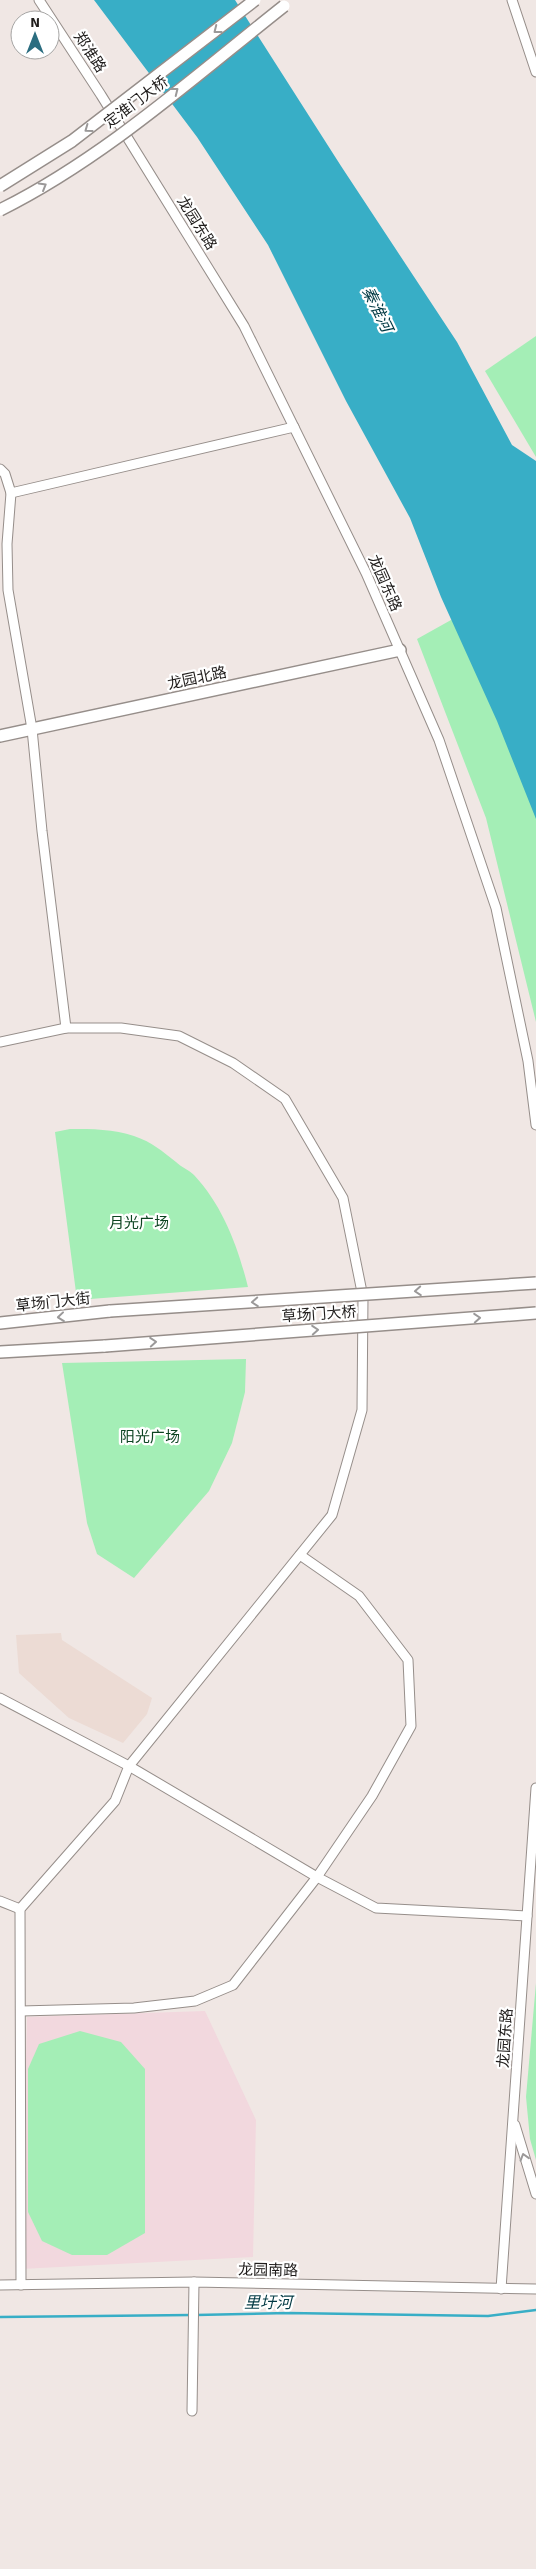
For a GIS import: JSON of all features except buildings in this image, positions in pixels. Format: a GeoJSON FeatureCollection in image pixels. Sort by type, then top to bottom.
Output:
{"type":"FeatureCollection","features":[{"type":"Feature","properties":{"kind":"main road","name":"定淮门大桥"},"geometry":{"type":"LineString","coordinates":[[0,186],[72,141],[255,0]]}},
{"type":"Feature","properties":{"kind":"main road","name":"定淮门大桥"},"geometry":{"type":"LineString","coordinates":[[0,210],[47,184],[86,159],[287,3]]}},
{"type":"Feature","properties":{"kind":"main road","name":"龙园北路"},"geometry":{"type":"LineString","coordinates":[[0,736],[400,650]]}},
{"type":"Feature","properties":{"kind":"main road","name":"草场门大桥"},"geometry":{"type":"LineString","coordinates":[[110,1311],[536,1283]]}},
{"type":"Feature","properties":{"kind":"main road","name":"草场门大街"},"geometry":{"type":"LineString","coordinates":[[0,1323],[110,1311]]}},
{"type":"Feature","properties":{"kind":"main road","name":"草场门大桥"},"geometry":{"type":"LineString","coordinates":[[0,1352],[105,1346],[536,1313]]}},
{"type":"Feature","properties":{"kind":"street","name":"郑淮路"},"geometry":{"type":"LineString","coordinates":[[39,0],[101,95]]}},
{"type":"Feature","properties":{"kind":"street"},"geometry":{"type":"LineString","coordinates":[[512,0],[536,72]]}},
{"type":"Feature","properties":{"kind":"street","name":"龙园东路"},"geometry":{"type":"LineString","coordinates":[[101,95],[244,326],[366,573],[439,740],[496,908],[528,1062],[536,1125]]}},
{"type":"Feature","properties":{"kind":"street"},"geometry":{"type":"LineString","coordinates":[[11,493],[294,428]]}},
{"type":"Feature","properties":{"kind":"street"},"geometry":{"type":"LineString","coordinates":[[0,469],[5,474],[11,493],[7,544],[8,590],[32,729],[42,831],[66,1028]]}},
{"type":"Feature","properties":{"kind":"street"},"geometry":{"type":"LineString","coordinates":[[0,1042],[66,1028],[121,1028],[179,1036],[233,1063],[285,1099],[343,1198],[363,1297],[362,1410],[332,1515],[129,1766],[115,1801],[20,1909],[21,2285]]}},
{"type":"Feature","properties":{"kind":"street"},"geometry":{"type":"LineString","coordinates":[[21,2011],[134,2008],[195,2001],[233,1985],[317,1877],[372,1796],[411,1726],[408,1660],[360,1596],[300,1555]]}},
{"type":"Feature","properties":{"kind":"street"},"geometry":{"type":"LineString","coordinates":[[0,1698],[129,1766],[317,1877],[376,1908],[527,1916]]}},
{"type":"Feature","properties":{"kind":"street","name":"龙园东路"},"geometry":{"type":"LineString","coordinates":[[501,2289],[536,1788]]}},
{"type":"Feature","properties":{"kind":"street"},"geometry":{"type":"LineString","coordinates":[[0,1901],[20,1909]]}},
{"type":"Feature","properties":{"kind":"street"},"geometry":{"type":"LineString","coordinates":[[513,2120],[536,2194]]}},
{"type":"Feature","properties":{"kind":"street"},"geometry":{"type":"LineString","coordinates":[[192,2411],[194,2282]]}},
{"type":"Feature","properties":{"kind":"street","name":"龙园南路"},"geometry":{"type":"LineString","coordinates":[[0,2285],[194,2282],[536,2289]]}},
{"type":"Feature","properties":{"kind":"shaded area"},"geometry":{"type":"Polygon","coordinates":[[[61,1633],[62,1640],[152,1698],[147,1714],[123,1743],[69,1718],[19,1673],[16,1635],[61,1633]]]}},
{"type":"Feature","properties":{"kind":"shaded area"},"geometry":{"type":"Polygon","coordinates":[[[205,2011],[256,2120],[253,2257],[21,2269],[27,2017],[205,2011]]]}},
{"type":"Feature","properties":{"kind":"green space"},"geometry":{"type":"Polygon","coordinates":[[[536,336],[536,457],[485,371],[536,336]]]}},
{"type":"Feature","properties":{"kind":"green space"},"geometry":{"type":"Polygon","coordinates":[[[451,620],[536,644],[536,1022],[486,818],[417,639],[451,620]]]}},
{"type":"Feature","properties":{"kind":"green space","name":"月光广场"},"geometry":{"type":"Polygon","coordinates":[[[70,1129],[95,1129],[134,1136],[156,1147],[192,1173],[213,1200],[228,1228],[248,1287],[77,1300],[55,1132],[70,1129]]]}},
{"type":"Feature","properties":{"kind":"green space","name":"阳光广场"},"geometry":{"type":"Polygon","coordinates":[[[246,1359],[245,1392],[232,1443],[209,1491],[134,1578],[97,1554],[87,1523],[62,1363],[246,1359]]]}},
{"type":"Feature","properties":{"kind":"green space"},"geometry":{"type":"Polygon","coordinates":[[[536,1983],[536,2160],[530,2139],[526,2097],[536,1983]]]}},
{"type":"Feature","properties":{"kind":"green space"},"geometry":{"type":"Polygon","coordinates":[[[80,2031],[121,2042],[145,2069],[145,2233],[107,2255],[72,2255],[42,2241],[28,2212],[28,2069],[39,2044],[80,2031]]]}},
{"type":"Feature","properties":{"kind":"water","name":"秦淮河"},"geometry":{"type":"Polygon","coordinates":[[[94,0],[235,0],[457,342],[512,445],[536,461],[536,819],[497,721],[441,597],[410,518],[346,401],[268,245],[197,137],[94,0]]]}},
{"type":"Feature","properties":{"kind":"waterway","name":"里圩河"},"geometry":{"type":"LineString","coordinates":[[196,2315],[288,2313],[488,2316],[536,2310]]}},
{"type":"Feature","properties":{"kind":"waterway","name":"里圩河"},"geometry":{"type":"LineString","coordinates":[[0,2317],[191,2315]]}}]}
